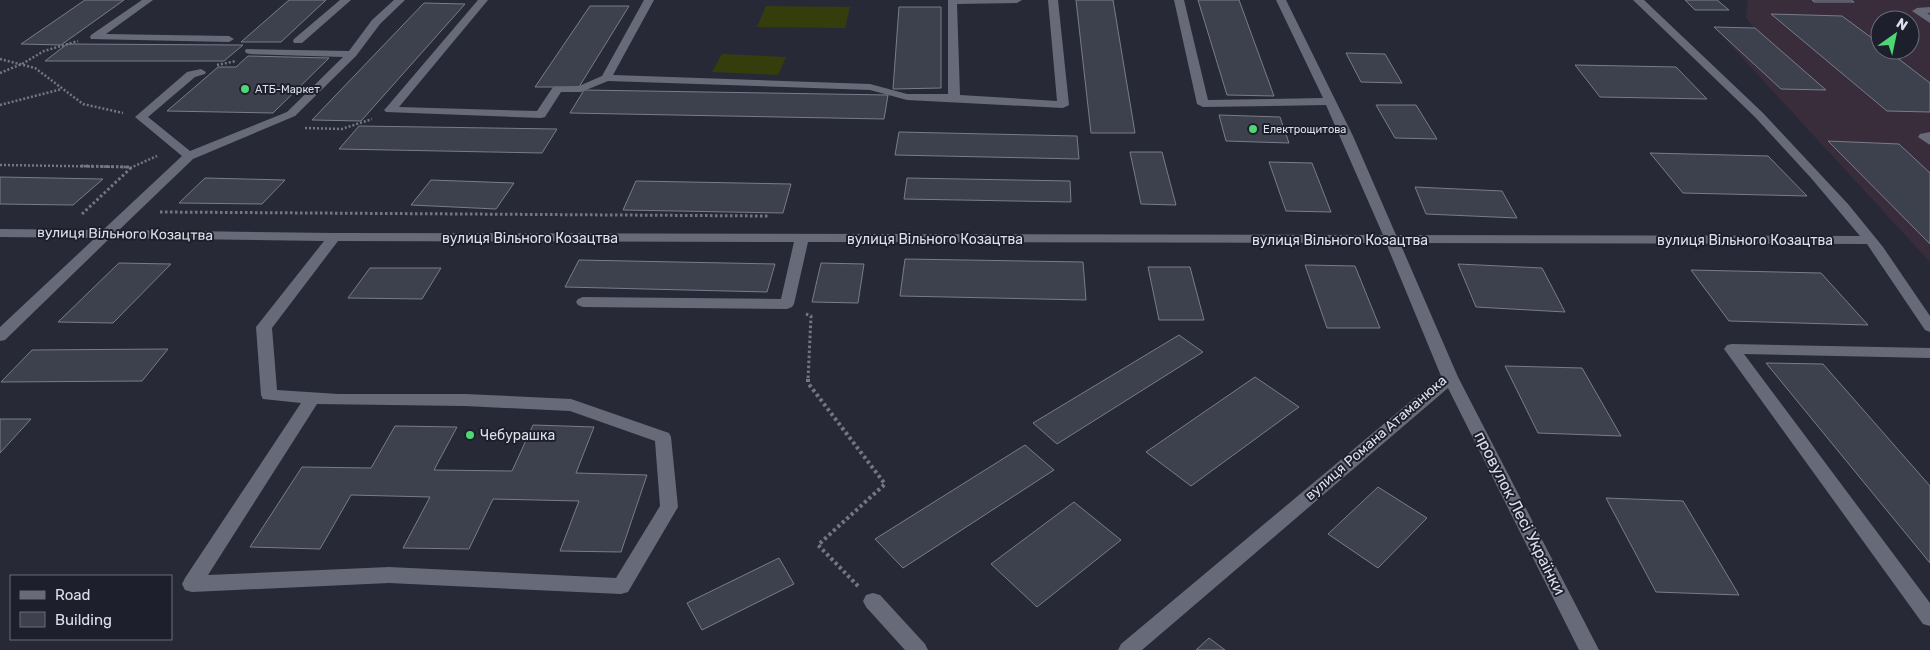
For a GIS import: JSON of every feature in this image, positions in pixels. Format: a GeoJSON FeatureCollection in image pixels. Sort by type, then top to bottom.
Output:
{"type":"FeatureCollection","features":[{"type":"Feature","properties":{"kind":"street"},"geometry":{"type":"LineString","coordinates":[[148,0],[95,36],[229,38]]}},
{"type":"Feature","properties":{"kind":"street"},"geometry":{"type":"LineString","coordinates":[[298,41],[346,0]]}},
{"type":"Feature","properties":{"kind":"street"},"geometry":{"type":"LineString","coordinates":[[0,336],[132,212],[184,152],[291,114],[352,54],[376,22],[400,0]]}},
{"type":"Feature","properties":{"kind":"street"},"geometry":{"type":"LineString","coordinates":[[483,0],[390,110],[541,115],[557,89],[581,88],[606,78],[870,86],[906,97],[1063,105],[1053,0]]}},
{"type":"Feature","properties":{"kind":"street"},"geometry":{"type":"LineString","coordinates":[[606,78],[649,0]]}},
{"type":"Feature","properties":{"kind":"street"},"geometry":{"type":"LineString","coordinates":[[954,98],[952,1],[1017,0]]}},
{"type":"Feature","properties":{"kind":"street"},"geometry":{"type":"LineString","coordinates":[[1179,0],[1203,104],[1330,101]]}},
{"type":"Feature","properties":{"kind":"street","name":"вулиця Романа Атаманюка"},"geometry":{"type":"LineString","coordinates":[[1128,650],[1450,377],[1330,101],[1281,0]]}},
{"type":"Feature","properties":{"kind":"street"},"geometry":{"type":"LineString","coordinates":[[1638,0],[1690,46],[1774,129],[1871,240],[1930,327]]}},
{"type":"Feature","properties":{"kind":"street"},"geometry":{"type":"LineString","coordinates":[[1930,10],[1917,10],[1930,20]]}},
{"type":"Feature","properties":{"kind":"street"},"geometry":{"type":"LineString","coordinates":[[250,51],[352,54]]}},
{"type":"Feature","properties":{"kind":"street"},"geometry":{"type":"LineString","coordinates":[[184,152],[141,118],[190,74],[201,72]]}},
{"type":"Feature","properties":{"kind":"street"},"geometry":{"type":"LineString","coordinates":[[1930,136],[1924,137],[1930,141]]}},
{"type":"Feature","properties":{"kind":"street","name":"вулиця Вільного Козацтва"},"geometry":{"type":"LineString","coordinates":[[0,233],[334,237],[802,239],[1871,240]]}},
{"type":"Feature","properties":{"kind":"street"},"geometry":{"type":"LineString","coordinates":[[313,398],[192,584],[389,575],[621,586],[669,507],[664,437],[570,405],[465,400],[313,398],[269,395],[264,327],[334,237]]}},
{"type":"Feature","properties":{"kind":"street"},"geometry":{"type":"LineString","coordinates":[[583,302],[787,304],[802,239]]}},
{"type":"Feature","properties":{"kind":"street"},"geometry":{"type":"LineString","coordinates":[[1930,353],[1732,349],[1930,618]]}},
{"type":"Feature","properties":{"kind":"street","name":"провулок Лесі Українки"},"geometry":{"type":"LineString","coordinates":[[1450,377],[1589,650]]}},
{"type":"Feature","properties":{"kind":"street"},"geometry":{"type":"LineString","coordinates":[[872,600],[918,650]]}},
{"type":"Feature","properties":{"kind":"path"},"geometry":{"type":"LineString","coordinates":[[0,73],[22,64],[44,50],[67,44]]}},
{"type":"Feature","properties":{"kind":"path"},"geometry":{"type":"LineString","coordinates":[[0,59],[35,68],[83,104],[141,118]]}},
{"type":"Feature","properties":{"kind":"path"},"geometry":{"type":"LineString","coordinates":[[0,105],[62,89]]}},
{"type":"Feature","properties":{"kind":"path"},"geometry":{"type":"LineString","coordinates":[[302,128],[342,129],[378,118]]}},
{"type":"Feature","properties":{"kind":"path"},"geometry":{"type":"LineString","coordinates":[[0,165],[130,167],[184,152]]}},
{"type":"Feature","properties":{"kind":"path"},"geometry":{"type":"LineString","coordinates":[[63,233],[130,167]]}},
{"type":"Feature","properties":{"kind":"path"},"geometry":{"type":"LineString","coordinates":[[132,212],[776,216]]}},
{"type":"Feature","properties":{"kind":"path"},"geometry":{"type":"LineString","coordinates":[[787,304],[811,316],[808,383],[885,484],[818,545],[872,600]]}},
{"type":"Feature","properties":{"kind":"shaded area"},"geometry":{"type":"Polygon","coordinates":[[[1748,0],[1930,0],[1930,262],[1714,27],[1754,28],[1746,17],[1748,0]]]}},
{"type":"Feature","properties":{"kind":"green space"},"geometry":{"type":"Polygon","coordinates":[[[766,6],[850,7],[845,28],[757,27],[766,6]]]}},
{"type":"Feature","properties":{"kind":"green space"},"geometry":{"type":"Polygon","coordinates":[[[722,54],[786,57],[778,75],[712,72],[722,54]]]}},
{"type":"Feature","properties":{"kind":"building"},"geometry":{"type":"Polygon","coordinates":[[[85,0],[124,0],[61,45],[21,44],[85,0]]]}},
{"type":"Feature","properties":{"kind":"building"},"geometry":{"type":"Polygon","coordinates":[[[289,0],[326,0],[281,42],[241,42],[289,0]]]}},
{"type":"Feature","properties":{"kind":"building"},"geometry":{"type":"Polygon","coordinates":[[[1076,0],[1113,0],[1135,133],[1091,133],[1076,0]]]}},
{"type":"Feature","properties":{"kind":"building"},"geometry":{"type":"Polygon","coordinates":[[[1198,0],[1239,0],[1274,96],[1227,95],[1198,0]]]}},
{"type":"Feature","properties":{"kind":"building"},"geometry":{"type":"Polygon","coordinates":[[[1685,0],[1717,0],[1729,10],[1695,10],[1685,0]]]}},
{"type":"Feature","properties":{"kind":"building"},"geometry":{"type":"Polygon","coordinates":[[[1812,0],[1851,0],[1854,2],[1814,2],[1812,0]]]}},
{"type":"Feature","properties":{"kind":"building"},"geometry":{"type":"Polygon","coordinates":[[[424,3],[465,4],[361,121],[312,120],[424,3]]]}},
{"type":"Feature","properties":{"kind":"building"},"geometry":{"type":"Polygon","coordinates":[[[590,6],[629,6],[579,87],[535,87],[590,6]]]}},
{"type":"Feature","properties":{"kind":"building"},"geometry":{"type":"Polygon","coordinates":[[[899,7],[941,7],[941,88],[893,89],[899,7]]]}},
{"type":"Feature","properties":{"kind":"building"},"geometry":{"type":"Polygon","coordinates":[[[1771,14],[1842,16],[1870,37],[1870,60],[1900,60],[1930,83],[1930,112],[1887,111],[1771,14]]]}},
{"type":"Feature","properties":{"kind":"building"},"geometry":{"type":"Polygon","coordinates":[[[1714,27],[1755,28],[1826,90],[1781,89],[1714,27]]]}},
{"type":"Feature","properties":{"kind":"building"},"geometry":{"type":"Polygon","coordinates":[[[67,44],[243,45],[224,61],[45,61],[67,44]]]}},
{"type":"Feature","properties":{"kind":"building"},"geometry":{"type":"Polygon","coordinates":[[[1346,53],[1385,54],[1402,83],[1361,82],[1346,53]]]}},
{"type":"Feature","properties":{"kind":"building","name":"АТБ-Маркет"},"geometry":{"type":"Polygon","coordinates":[[[248,56],[329,58],[273,113],[167,111],[218,67],[236,67],[248,56]]]}},
{"type":"Feature","properties":{"kind":"building"},"geometry":{"type":"Polygon","coordinates":[[[1575,65],[1676,67],[1707,99],[1600,97],[1575,65]]]}},
{"type":"Feature","properties":{"kind":"building"},"geometry":{"type":"Polygon","coordinates":[[[584,90],[888,95],[884,119],[570,113],[584,90]]]}},
{"type":"Feature","properties":{"kind":"building"},"geometry":{"type":"Polygon","coordinates":[[[1376,105],[1416,105],[1437,139],[1395,138],[1376,105]]]}},
{"type":"Feature","properties":{"kind":"building","name":"Електрощитова"},"geometry":{"type":"Polygon","coordinates":[[[1219,115],[1280,117],[1289,143],[1226,141],[1219,115]]]}},
{"type":"Feature","properties":{"kind":"building"},"geometry":{"type":"Polygon","coordinates":[[[359,126],[557,129],[542,153],[339,149],[359,126]]]}},
{"type":"Feature","properties":{"kind":"building"},"geometry":{"type":"Polygon","coordinates":[[[899,132],[1077,136],[1079,159],[895,155],[899,132]]]}},
{"type":"Feature","properties":{"kind":"building"},"geometry":{"type":"Polygon","coordinates":[[[1828,141],[1899,144],[1930,173],[1930,244],[1828,141]]]}},
{"type":"Feature","properties":{"kind":"building"},"geometry":{"type":"Polygon","coordinates":[[[1130,152],[1162,152],[1176,205],[1141,204],[1130,152]]]}},
{"type":"Feature","properties":{"kind":"building"},"geometry":{"type":"Polygon","coordinates":[[[1650,153],[1768,156],[1807,196],[1683,193],[1650,153]]]}},
{"type":"Feature","properties":{"kind":"building"},"geometry":{"type":"Polygon","coordinates":[[[1269,162],[1312,163],[1331,212],[1286,211],[1269,162]]]}},
{"type":"Feature","properties":{"kind":"building"},"geometry":{"type":"Polygon","coordinates":[[[0,177],[103,179],[73,205],[0,204],[0,177]]]}},
{"type":"Feature","properties":{"kind":"building"},"geometry":{"type":"Polygon","coordinates":[[[205,178],[285,180],[262,204],[179,203],[205,178]]]}},
{"type":"Feature","properties":{"kind":"building"},"geometry":{"type":"Polygon","coordinates":[[[907,178],[1070,181],[1071,202],[904,199],[907,178]]]}},
{"type":"Feature","properties":{"kind":"building"},"geometry":{"type":"Polygon","coordinates":[[[431,180],[514,183],[496,209],[411,205],[431,180]]]}},
{"type":"Feature","properties":{"kind":"building"},"geometry":{"type":"Polygon","coordinates":[[[636,181],[791,184],[783,213],[623,210],[636,181]]]}},
{"type":"Feature","properties":{"kind":"building"},"geometry":{"type":"Polygon","coordinates":[[[1415,187],[1502,191],[1517,218],[1426,214],[1415,187]]]}},
{"type":"Feature","properties":{"kind":"building"},"geometry":{"type":"Polygon","coordinates":[[[905,259],[1083,262],[1086,300],[900,296],[905,259]]]}},
{"type":"Feature","properties":{"kind":"building"},"geometry":{"type":"Polygon","coordinates":[[[579,260],[775,264],[767,292],[565,287],[579,260]]]}},
{"type":"Feature","properties":{"kind":"building"},"geometry":{"type":"Polygon","coordinates":[[[119,263],[171,264],[113,323],[58,322],[119,263]]]}},
{"type":"Feature","properties":{"kind":"building"},"geometry":{"type":"Polygon","coordinates":[[[821,263],[864,264],[858,303],[812,302],[821,263]]]}},
{"type":"Feature","properties":{"kind":"building"},"geometry":{"type":"Polygon","coordinates":[[[1458,264],[1542,268],[1565,312],[1476,307],[1458,264]]]}},
{"type":"Feature","properties":{"kind":"building"},"geometry":{"type":"Polygon","coordinates":[[[1305,265],[1355,266],[1380,328],[1327,328],[1305,265]]]}},
{"type":"Feature","properties":{"kind":"building"},"geometry":{"type":"Polygon","coordinates":[[[1148,267],[1190,267],[1204,320],[1159,320],[1148,267]]]}},
{"type":"Feature","properties":{"kind":"building"},"geometry":{"type":"Polygon","coordinates":[[[370,268],[441,268],[422,299],[348,298],[370,268]]]}},
{"type":"Feature","properties":{"kind":"building"},"geometry":{"type":"Polygon","coordinates":[[[1691,270],[1821,273],[1868,325],[1729,321],[1691,270]]]}},
{"type":"Feature","properties":{"kind":"building"},"geometry":{"type":"Polygon","coordinates":[[[1179,335],[1203,352],[1057,444],[1033,423],[1179,335]]]}},
{"type":"Feature","properties":{"kind":"building"},"geometry":{"type":"Polygon","coordinates":[[[168,349],[142,381],[1,382],[32,350],[168,349]]]}},
{"type":"Feature","properties":{"kind":"building"},"geometry":{"type":"Polygon","coordinates":[[[1766,363],[1823,364],[1930,486],[1930,563],[1766,363]]]}},
{"type":"Feature","properties":{"kind":"building"},"geometry":{"type":"Polygon","coordinates":[[[1505,366],[1582,368],[1621,436],[1538,433],[1505,366]]]}},
{"type":"Feature","properties":{"kind":"building"},"geometry":{"type":"Polygon","coordinates":[[[1255,377],[1299,407],[1191,486],[1146,452],[1255,377]]]}},
{"type":"Feature","properties":{"kind":"building"},"geometry":{"type":"Polygon","coordinates":[[[0,419],[31,419],[0,453],[0,419]]]}},
{"type":"Feature","properties":{"kind":"building"},"geometry":{"type":"Polygon","coordinates":[[[533,425],[594,427],[576,473],[647,475],[621,552],[560,551],[579,501],[493,499],[469,549],[403,548],[430,497],[351,495],[320,549],[250,547],[302,467],[371,468],[395,426],[457,427],[434,470],[512,471],[533,425]]]}},
{"type":"Feature","properties":{"kind":"building"},"geometry":{"type":"Polygon","coordinates":[[[1025,445],[1054,470],[903,568],[875,539],[1025,445]]]}},
{"type":"Feature","properties":{"kind":"building"},"geometry":{"type":"Polygon","coordinates":[[[1378,487],[1427,518],[1378,568],[1328,534],[1378,487]]]}},
{"type":"Feature","properties":{"kind":"building"},"geometry":{"type":"Polygon","coordinates":[[[1606,498],[1683,501],[1739,595],[1656,592],[1606,498]]]}},
{"type":"Feature","properties":{"kind":"building"},"geometry":{"type":"Polygon","coordinates":[[[1074,502],[1121,540],[1037,607],[991,564],[1074,502]]]}},
{"type":"Feature","properties":{"kind":"building"},"geometry":{"type":"Polygon","coordinates":[[[779,558],[794,584],[702,630],[687,603],[779,558]]]}},
{"type":"Feature","properties":{"kind":"building"},"geometry":{"type":"Polygon","coordinates":[[[1209,638],[1225,650],[1196,650],[1209,638]]]}},
{"type":"Feature","properties":{"kind":"place","name":"АТБ-Маркет"},"geometry":{"type":"Point","coordinates":[245,89]}},
{"type":"Feature","properties":{"kind":"place","name":"Електрощитова"},"geometry":{"type":"Point","coordinates":[1253,129]}},
{"type":"Feature","properties":{"kind":"place","name":"Чебурашка"},"geometry":{"type":"Point","coordinates":[470,435]}}]}
